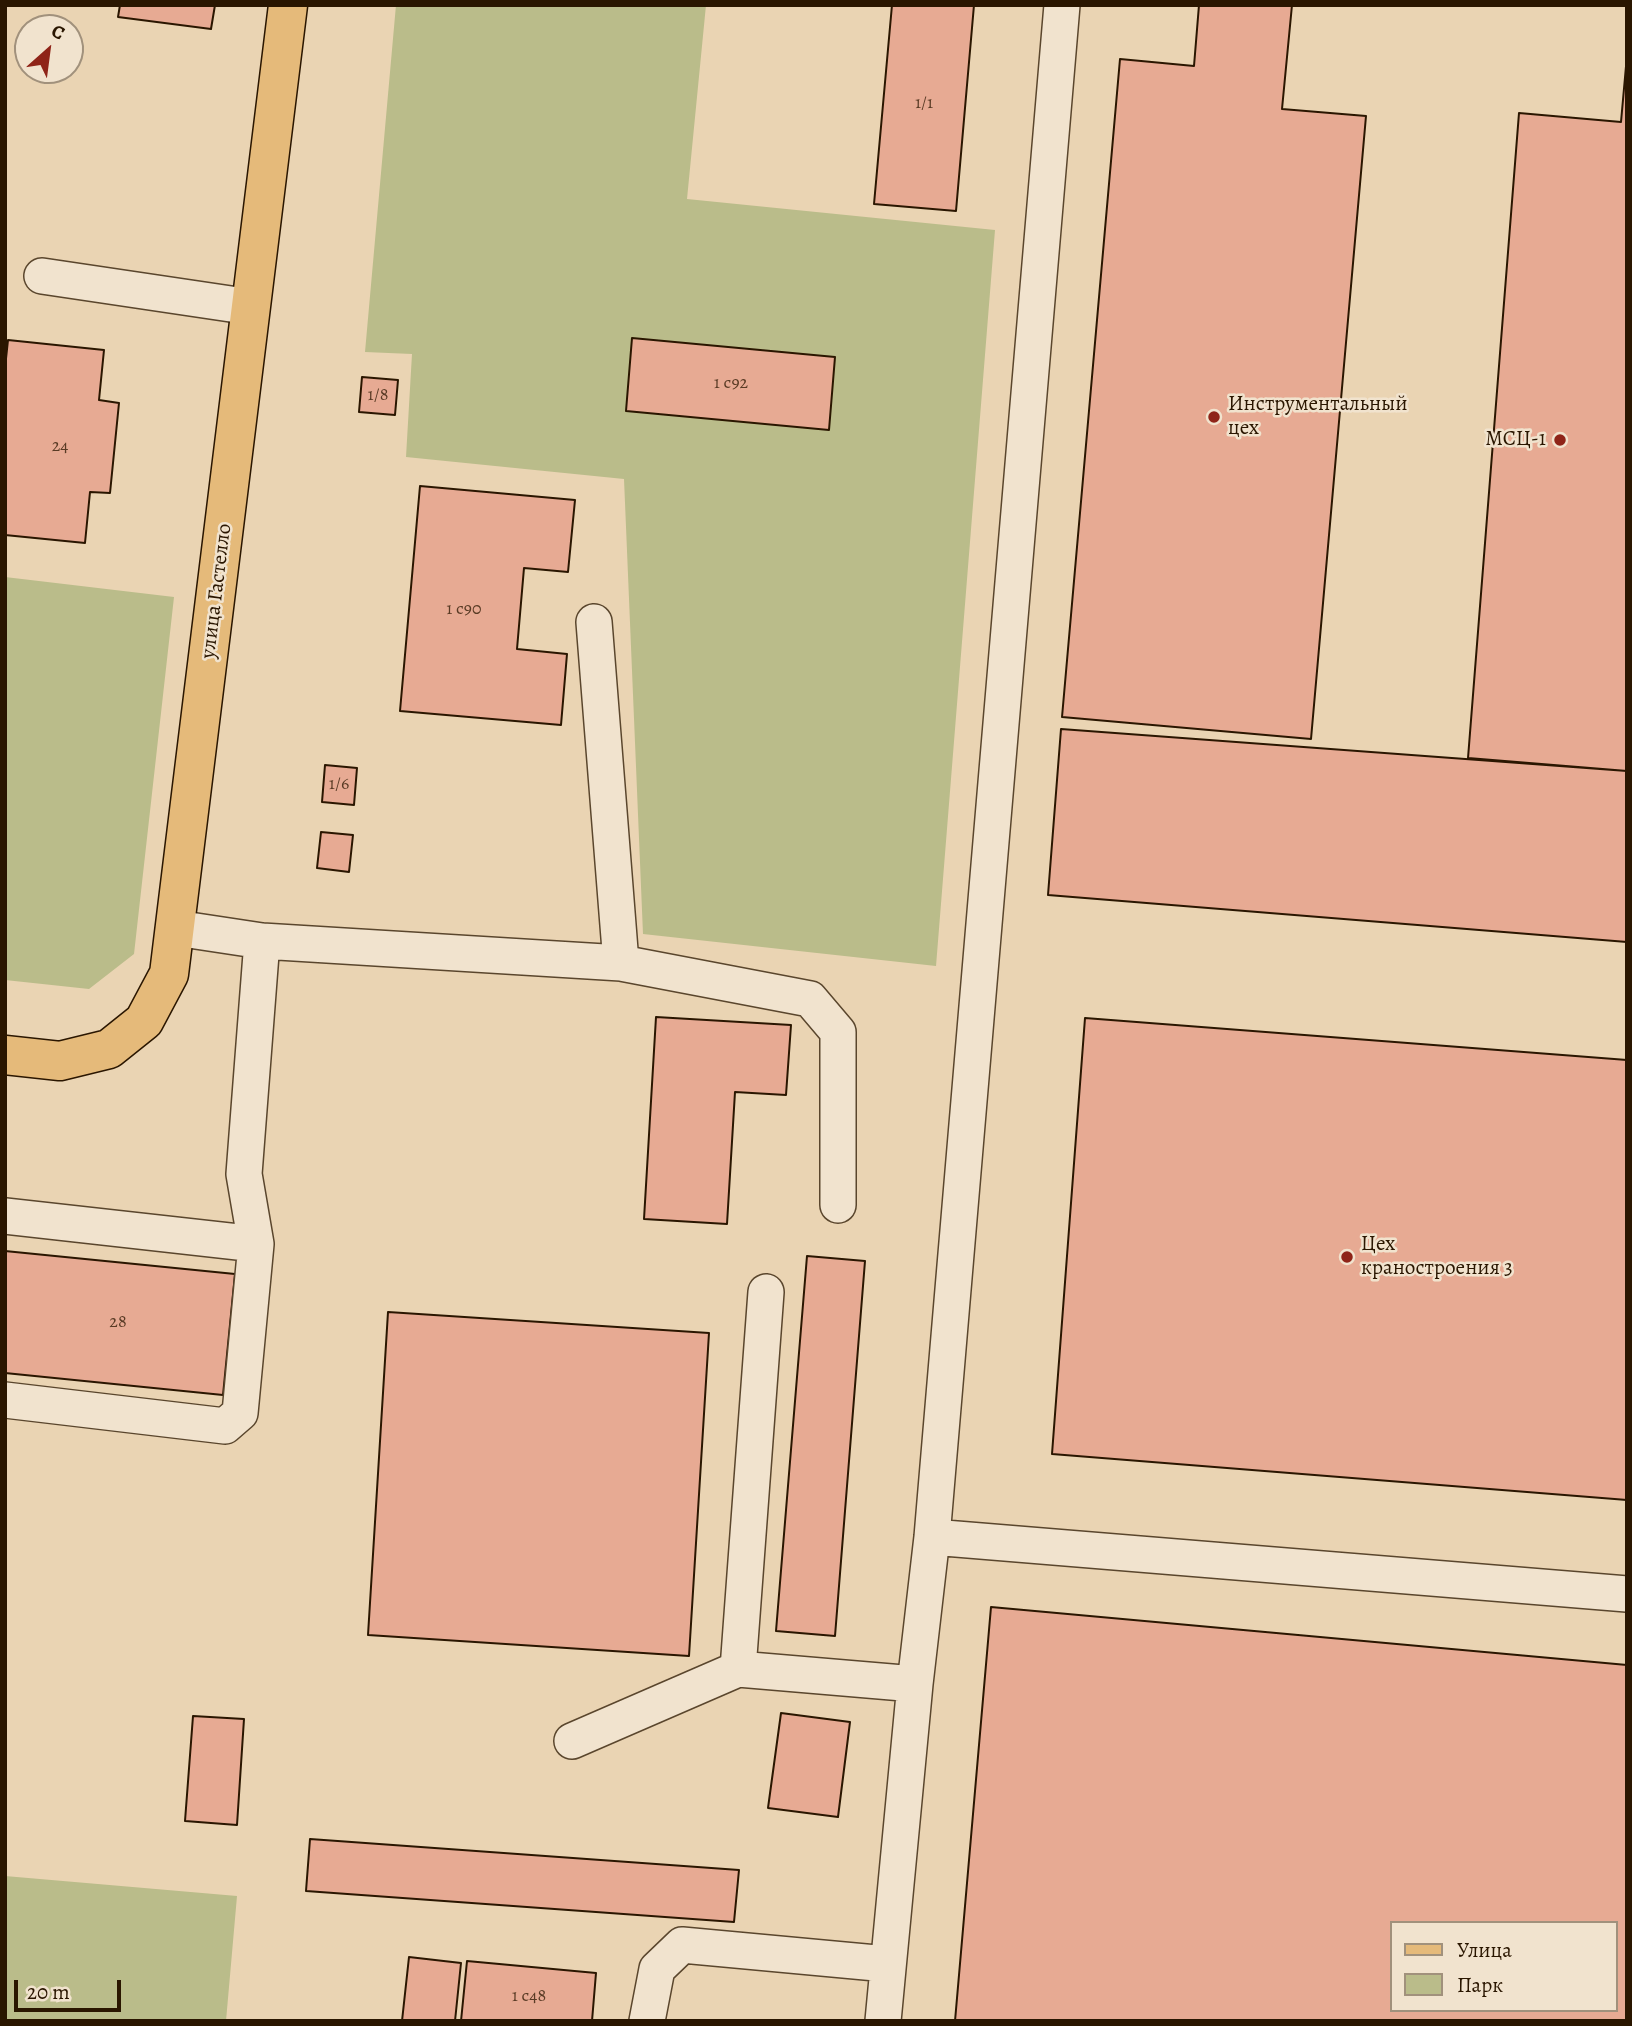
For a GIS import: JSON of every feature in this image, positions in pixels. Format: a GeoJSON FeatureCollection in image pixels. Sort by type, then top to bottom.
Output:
{"type":"FeatureCollection","features":[{"type":"Feature","properties":{"kind":"main road","name":"улица Гастелло"},"geometry":{"type":"LineString","coordinates":[[5,1055],[60,1061],[109,1049],[144,1021],[169,974],[288,5]]}},
{"type":"Feature","properties":{"kind":"lane"},"geometry":{"type":"LineString","coordinates":[[883,2021],[915,1684],[932,1537],[1062,5]]}},
{"type":"Feature","properties":{"kind":"lane"},"geometry":{"type":"LineString","coordinates":[[42,276],[251,307]]}},
{"type":"Feature","properties":{"kind":"lane"},"geometry":{"type":"LineString","coordinates":[[594,622],[621,963]]}},
{"type":"Feature","properties":{"kind":"lane"},"geometry":{"type":"LineString","coordinates":[[176,928],[262,941],[621,963],[810,999],[838,1032],[838,1205]]}},
{"type":"Feature","properties":{"kind":"lane"},"geometry":{"type":"LineString","coordinates":[[5,1400],[225,1426],[240,1413],[256,1244],[244,1174],[262,941]]}},
{"type":"Feature","properties":{"kind":"lane"},"geometry":{"type":"LineString","coordinates":[[5,1216],[256,1244]]}},
{"type":"Feature","properties":{"kind":"lane"},"geometry":{"type":"LineString","coordinates":[[738,1669],[766,1292]]}},
{"type":"Feature","properties":{"kind":"lane"},"geometry":{"type":"LineString","coordinates":[[932,1537],[1627,1594]]}},
{"type":"Feature","properties":{"kind":"lane"},"geometry":{"type":"LineString","coordinates":[[572,1741],[738,1669],[915,1684]]}},
{"type":"Feature","properties":{"kind":"lane"},"geometry":{"type":"LineString","coordinates":[[647,2021],[657,1969],[682,1945],[887,1964]]}},
{"type":"Feature","properties":{"kind":"green space"},"geometry":{"type":"Polygon","coordinates":[[[396,5],[706,5],[687,199],[995,230],[936,966],[643,934],[624,479],[406,457],[412,354],[365,352],[396,5]]]}},
{"type":"Feature","properties":{"kind":"green space"},"geometry":{"type":"Polygon","coordinates":[[[5,577],[174,597],[134,954],[89,989],[5,980],[5,577]]]}},
{"type":"Feature","properties":{"kind":"green space"},"geometry":{"type":"Polygon","coordinates":[[[5,1876],[237,1896],[226,2021],[5,2021],[5,1876]]]}},
{"type":"Feature","properties":{"kind":"building"},"geometry":{"type":"Polygon","coordinates":[[[120,5],[215,5],[211,29],[118,17],[120,5]]]}},
{"type":"Feature","properties":{"kind":"building"},"geometry":{"type":"Polygon","coordinates":[[[892,5],[974,5],[956,211],[874,204],[892,5]]]}},
{"type":"Feature","properties":{"kind":"building","name":"Инструментальный цех"},"geometry":{"type":"Polygon","coordinates":[[[1199,5],[1292,5],[1282,109],[1366,116],[1311,739],[1062,717],[1120,59],[1194,66],[1199,5]]]}},
{"type":"Feature","properties":{"kind":"building","name":"МСЦ-1"},"geometry":{"type":"Polygon","coordinates":[[[1627,55],[1627,771],[1468,758],[1519,113],[1621,122],[1627,55]]]}},
{"type":"Feature","properties":{"kind":"building"},"geometry":{"type":"Polygon","coordinates":[[[632,338],[835,357],[829,430],[626,411],[632,338]]]}},
{"type":"Feature","properties":{"kind":"building"},"geometry":{"type":"Polygon","coordinates":[[[8,340],[104,350],[99,400],[119,403],[110,493],[90,492],[85,543],[5,535],[5,368],[8,340]]]}},
{"type":"Feature","properties":{"kind":"building"},"geometry":{"type":"Polygon","coordinates":[[[362,377],[398,380],[395,415],[359,412],[362,377]]]}},
{"type":"Feature","properties":{"kind":"building"},"geometry":{"type":"Polygon","coordinates":[[[420,486],[575,500],[568,572],[524,568],[517,649],[567,654],[561,725],[400,711],[420,486]]]}},
{"type":"Feature","properties":{"kind":"building"},"geometry":{"type":"Polygon","coordinates":[[[1061,729],[1627,771],[1627,942],[1048,895],[1061,729]]]}},
{"type":"Feature","properties":{"kind":"building"},"geometry":{"type":"Polygon","coordinates":[[[325,765],[357,768],[354,805],[322,802],[325,765]]]}},
{"type":"Feature","properties":{"kind":"building"},"geometry":{"type":"Polygon","coordinates":[[[321,832],[353,835],[349,872],[317,868],[321,832]]]}},
{"type":"Feature","properties":{"kind":"building"},"geometry":{"type":"Polygon","coordinates":[[[656,1017],[791,1025],[786,1095],[735,1092],[727,1224],[644,1219],[656,1017]]]}},
{"type":"Feature","properties":{"kind":"building","name":"Цех краностроения 3"},"geometry":{"type":"Polygon","coordinates":[[[1085,1018],[1627,1060],[1627,1500],[1052,1454],[1085,1018]]]}},
{"type":"Feature","properties":{"kind":"building"},"geometry":{"type":"Polygon","coordinates":[[[5,1251],[235,1274],[223,1395],[5,1373],[5,1251]]]}},
{"type":"Feature","properties":{"kind":"building"},"geometry":{"type":"Polygon","coordinates":[[[807,1256],[865,1261],[835,1636],[776,1631],[807,1256]]]}},
{"type":"Feature","properties":{"kind":"building"},"geometry":{"type":"Polygon","coordinates":[[[388,1312],[709,1333],[689,1656],[368,1635],[388,1312]]]}},
{"type":"Feature","properties":{"kind":"building"},"geometry":{"type":"Polygon","coordinates":[[[991,1607],[1627,1665],[1627,2021],[955,2021],[991,1607]]]}},
{"type":"Feature","properties":{"kind":"building"},"geometry":{"type":"Polygon","coordinates":[[[781,1713],[850,1722],[838,1817],[768,1808],[781,1713]]]}},
{"type":"Feature","properties":{"kind":"building"},"geometry":{"type":"Polygon","coordinates":[[[193,1716],[244,1719],[237,1825],[185,1821],[193,1716]]]}},
{"type":"Feature","properties":{"kind":"building"},"geometry":{"type":"Polygon","coordinates":[[[310,1839],[739,1870],[734,1922],[306,1891],[310,1839]]]}},
{"type":"Feature","properties":{"kind":"building"},"geometry":{"type":"Polygon","coordinates":[[[409,1957],[461,1963],[455,2021],[402,2021],[409,1957]]]}},
{"type":"Feature","properties":{"kind":"building"},"geometry":{"type":"Polygon","coordinates":[[[467,1961],[596,1973],[592,2021],[461,2021],[467,1961]]]}},
{"type":"Feature","properties":{"kind":"place","name":"Инструментальный цех"},"geometry":{"type":"Point","coordinates":[1214,417]}},
{"type":"Feature","properties":{"kind":"place","name":"МСЦ-1"},"geometry":{"type":"Point","coordinates":[1560,440]}},
{"type":"Feature","properties":{"kind":"place","name":"Цех краностроения 3"},"geometry":{"type":"Point","coordinates":[1347,1257]}}]}
